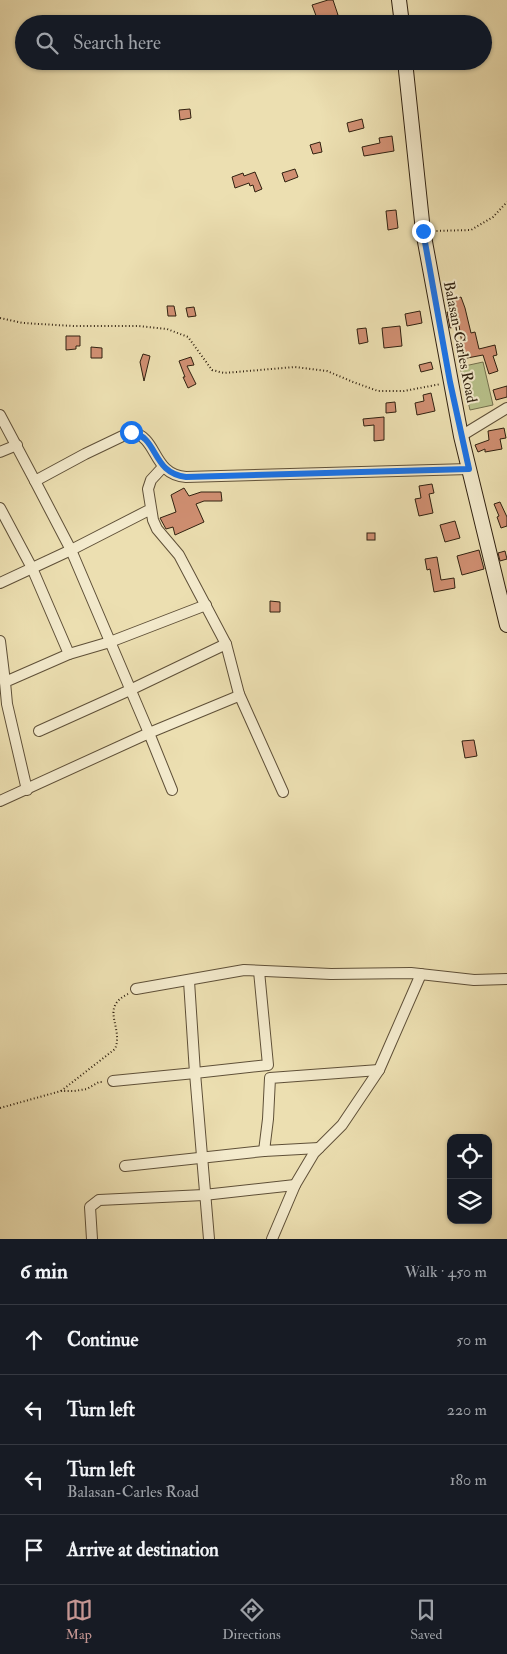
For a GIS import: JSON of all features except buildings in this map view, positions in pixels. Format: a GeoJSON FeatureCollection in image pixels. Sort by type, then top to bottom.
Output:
{"type":"FeatureCollection","features":[{"type":"Feature","properties":{"kind":"main road"},"geometry":{"type":"LineString","coordinates":[[399,0],[401,15]]}},
{"type":"Feature","properties":{"kind":"main road","name":"Balasan-Carles Road"},"geometry":{"type":"LineString","coordinates":[[406,70],[423,231],[450,382],[461,436],[507,625]]}},
{"type":"Feature","properties":{"kind":"street"},"geometry":{"type":"LineString","coordinates":[[461,436],[507,408]]}},
{"type":"Feature","properties":{"kind":"street"},"geometry":{"type":"LineString","coordinates":[[0,416],[71,550],[172,790]]}},
{"type":"Feature","properties":{"kind":"street"},"geometry":{"type":"LineString","coordinates":[[34,481],[131,432],[138,433],[145,438],[163,467],[175,476],[469,469]]}},
{"type":"Feature","properties":{"kind":"street"},"geometry":{"type":"LineString","coordinates":[[0,452],[17,445]]}},
{"type":"Feature","properties":{"kind":"street"},"geometry":{"type":"LineString","coordinates":[[163,467],[151,480],[148,489],[157,529],[179,555],[226,644],[239,694],[282,792]]}},
{"type":"Feature","properties":{"kind":"street"},"geometry":{"type":"LineString","coordinates":[[0,508],[32,568],[69,654]]}},
{"type":"Feature","properties":{"kind":"street"},"geometry":{"type":"LineString","coordinates":[[0,583],[71,550],[151,508]]}},
{"type":"Feature","properties":{"kind":"street"},"geometry":{"type":"LineString","coordinates":[[6,682],[69,654],[110,642],[206,605]]}},
{"type":"Feature","properties":{"kind":"street"},"geometry":{"type":"LineString","coordinates":[[0,641],[7,704],[27,790]]}},
{"type":"Feature","properties":{"kind":"street"},"geometry":{"type":"LineString","coordinates":[[40,731],[226,644]]}},
{"type":"Feature","properties":{"kind":"street"},"geometry":{"type":"LineString","coordinates":[[0,801],[148,733],[236,697],[239,694]]}},
{"type":"Feature","properties":{"kind":"street"},"geometry":{"type":"LineString","coordinates":[[136,990],[244,970],[331,974],[420,974],[474,980],[507,979]]}},
{"type":"Feature","properties":{"kind":"street"},"geometry":{"type":"LineString","coordinates":[[259,971],[270,1078],[264,1151]]}},
{"type":"Feature","properties":{"kind":"street"},"geometry":{"type":"LineString","coordinates":[[272,1239],[295,1185],[314,1153],[342,1125],[379,1070],[420,974]]}},
{"type":"Feature","properties":{"kind":"street"},"geometry":{"type":"LineString","coordinates":[[189,981],[204,1195],[209,1239]]}},
{"type":"Feature","properties":{"kind":"street"},"geometry":{"type":"LineString","coordinates":[[113,1081],[268,1065]]}},
{"type":"Feature","properties":{"kind":"street"},"geometry":{"type":"LineString","coordinates":[[270,1078],[379,1070]]}},
{"type":"Feature","properties":{"kind":"street"},"geometry":{"type":"LineString","coordinates":[[126,1166],[264,1151],[319,1148]]}},
{"type":"Feature","properties":{"kind":"street"},"geometry":{"type":"LineString","coordinates":[[92,1239],[90,1207],[99,1200],[204,1195],[295,1185]]}},
{"type":"Feature","properties":{"kind":"path"},"geometry":{"type":"LineString","coordinates":[[423,231],[471,230],[492,217],[507,202]]}},
{"type":"Feature","properties":{"kind":"path"},"geometry":{"type":"LineString","coordinates":[[0,318],[23,323],[73,326],[139,326],[167,329],[188,336],[212,370],[224,373],[295,367],[327,371],[378,391],[404,391],[450,382]]}},
{"type":"Feature","properties":{"kind":"path"},"geometry":{"type":"LineString","coordinates":[[61,1091],[115,1049],[118,1042],[113,1008],[119,998],[136,990]]}},
{"type":"Feature","properties":{"kind":"path"},"geometry":{"type":"LineString","coordinates":[[0,1108],[61,1091],[91,1088],[99,1082],[113,1081]]}},
{"type":"Feature","properties":{"kind":"green space"},"geometry":{"type":"Polygon","coordinates":[[[483,362],[493,405],[470,410],[460,367],[483,362]]]}},
{"type":"Feature","properties":{"kind":"route"},"geometry":{"type":"LineString","coordinates":[[131,432],[138,433],[145,438],[163,467],[175,476],[469,469],[450,382],[423,231]]}}]}
